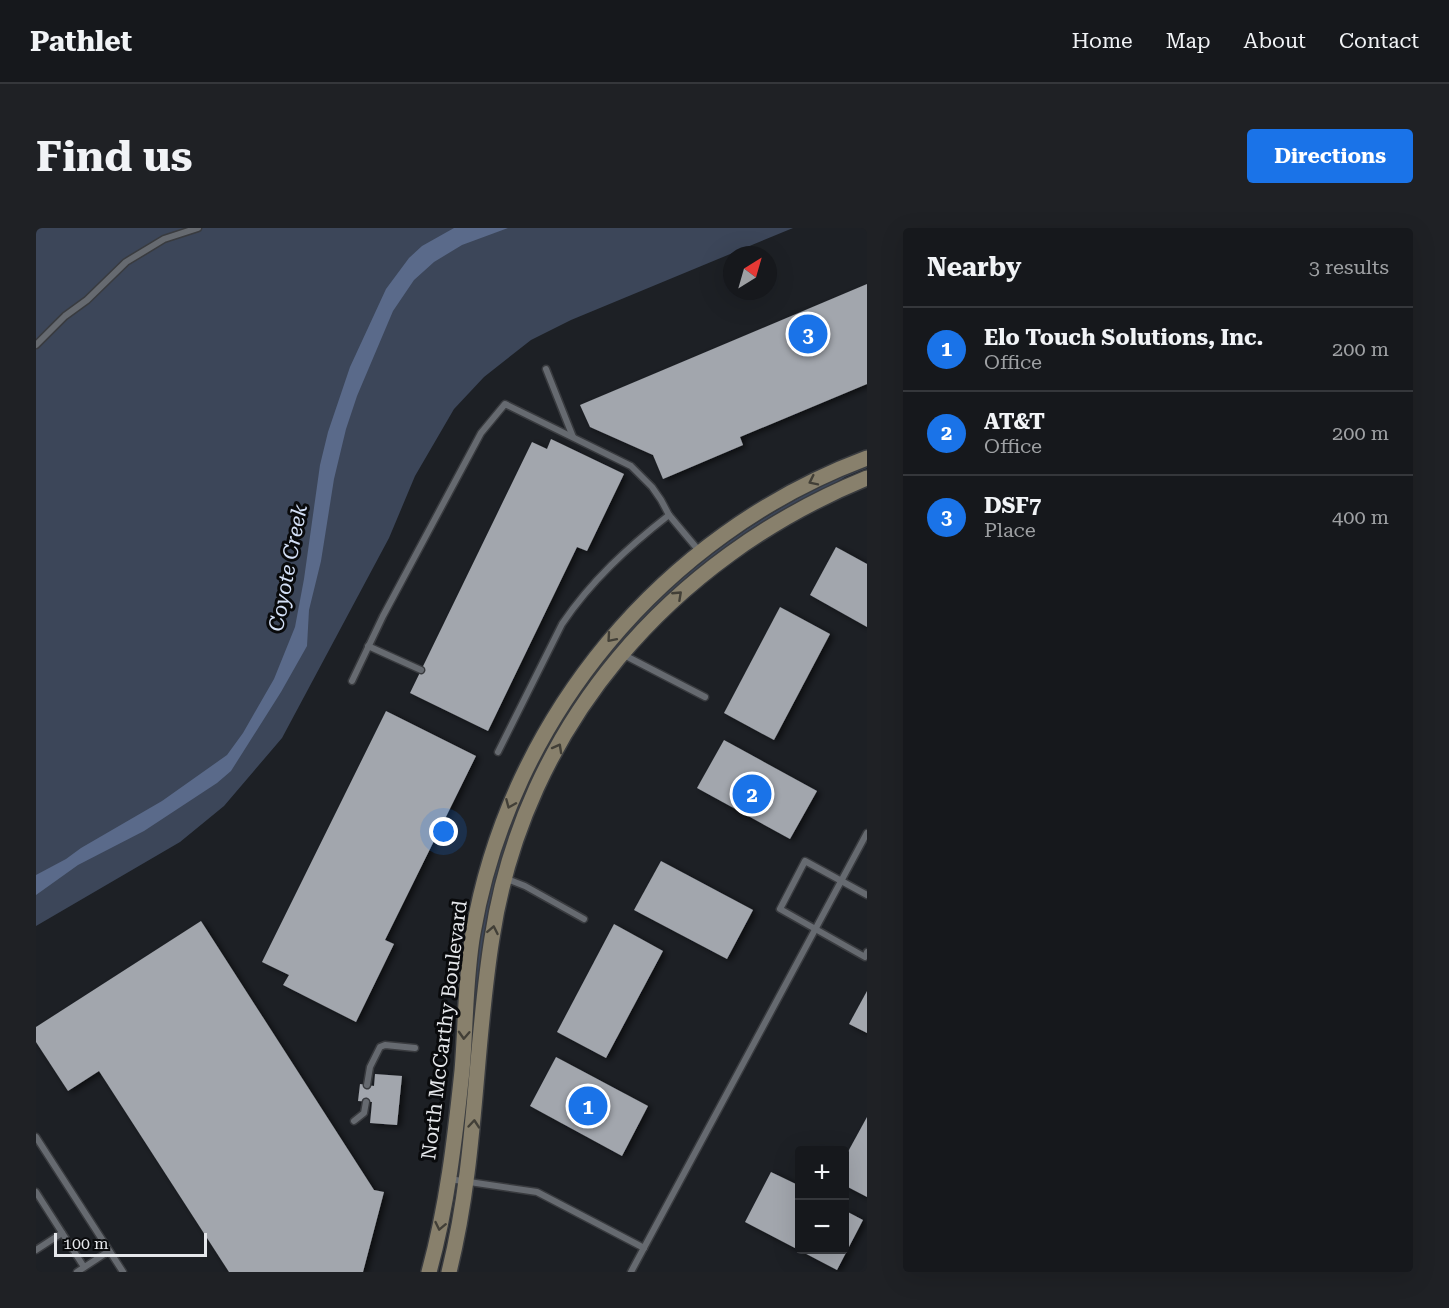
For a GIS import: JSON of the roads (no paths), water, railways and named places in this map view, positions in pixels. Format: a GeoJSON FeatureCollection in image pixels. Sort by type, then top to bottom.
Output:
{"type":"FeatureCollection","features":[{"type":"Feature","properties":{"kind":"main road","name":"North McCarthy Boulevard"},"geometry":{"type":"LineString","coordinates":[[429,1272],[448,1179],[462,1071],[473,932],[485,880],[506,813],[540,741],[582,674],[629,617],[670,576],[735,526],[785,496],[828,474],[867,458]]}},
{"type":"Feature","properties":{"kind":"main road","name":"North McCarthy Boulevard"},"geometry":{"type":"LineString","coordinates":[[449,1272],[467,1182],[486,975],[492,936],[505,879],[538,785],[576,715],[622,654],[666,606],[692,582],[728,555],[794,512],[867,478]]}},
{"type":"Feature","properties":{"kind":"lane"},"geometry":{"type":"LineString","coordinates":[[36,345],[64,316],[87,300],[126,262],[164,239],[198,228]]}},
{"type":"Feature","properties":{"kind":"lane"},"geometry":{"type":"LineString","coordinates":[[546,369],[573,437]]}},
{"type":"Feature","properties":{"kind":"lane"},"geometry":{"type":"LineString","coordinates":[[352,681],[368,646],[482,433],[505,404],[631,466],[652,487],[669,515],[700,552]]}},
{"type":"Feature","properties":{"kind":"lane"},"geometry":{"type":"LineString","coordinates":[[498,752],[562,624],[572,609],[609,566],[669,515]]}},
{"type":"Feature","properties":{"kind":"lane"},"geometry":{"type":"LineString","coordinates":[[368,646],[421,670]]}},
{"type":"Feature","properties":{"kind":"lane"},"geometry":{"type":"LineString","coordinates":[[622,654],[705,697]]}},
{"type":"Feature","properties":{"kind":"lane"},"geometry":{"type":"LineString","coordinates":[[631,1272],[867,833]]}},
{"type":"Feature","properties":{"kind":"lane"},"geometry":{"type":"LineString","coordinates":[[867,895],[805,861],[780,909],[865,957],[867,952]]}},
{"type":"Feature","properties":{"kind":"lane"},"geometry":{"type":"LineString","coordinates":[[505,879],[525,886],[584,919]]}},
{"type":"Feature","properties":{"kind":"lane"},"geometry":{"type":"LineString","coordinates":[[367,1085],[370,1067],[380,1047],[385,1045],[415,1048]]}},
{"type":"Feature","properties":{"kind":"lane"},"geometry":{"type":"LineString","coordinates":[[354,1121],[364,1113],[366,1102]]}},
{"type":"Feature","properties":{"kind":"lane"},"geometry":{"type":"LineString","coordinates":[[36,1137],[123,1272]]}},
{"type":"Feature","properties":{"kind":"lane"},"geometry":{"type":"LineString","coordinates":[[448,1179],[537,1192],[644,1248]]}},
{"type":"Feature","properties":{"kind":"lane"},"geometry":{"type":"LineString","coordinates":[[36,1192],[38,1200],[84,1267]]}},
{"type":"Feature","properties":{"kind":"lane"},"geometry":{"type":"LineString","coordinates":[[36,1250],[62,1233]]}},
{"type":"Feature","properties":{"kind":"lane"},"geometry":{"type":"LineString","coordinates":[[77,1272],[109,1251]]}},
{"type":"Feature","properties":{"kind":"place","name":"DSF7"},"geometry":{"type":"Point","coordinates":[808,334]}},
{"type":"Feature","properties":{"kind":"place","name":"AT&T"},"geometry":{"type":"Point","coordinates":[752,794]}},
{"type":"Feature","properties":{"kind":"place","name":"Elo Touch Solutions, Inc."},"geometry":{"type":"Point","coordinates":[588,1106]}},
{"type":"Feature","properties":{"kind":"water label","name":"Coyote Creek"},"geometry":{"type":"Point","coordinates":[288,568]}}]}
